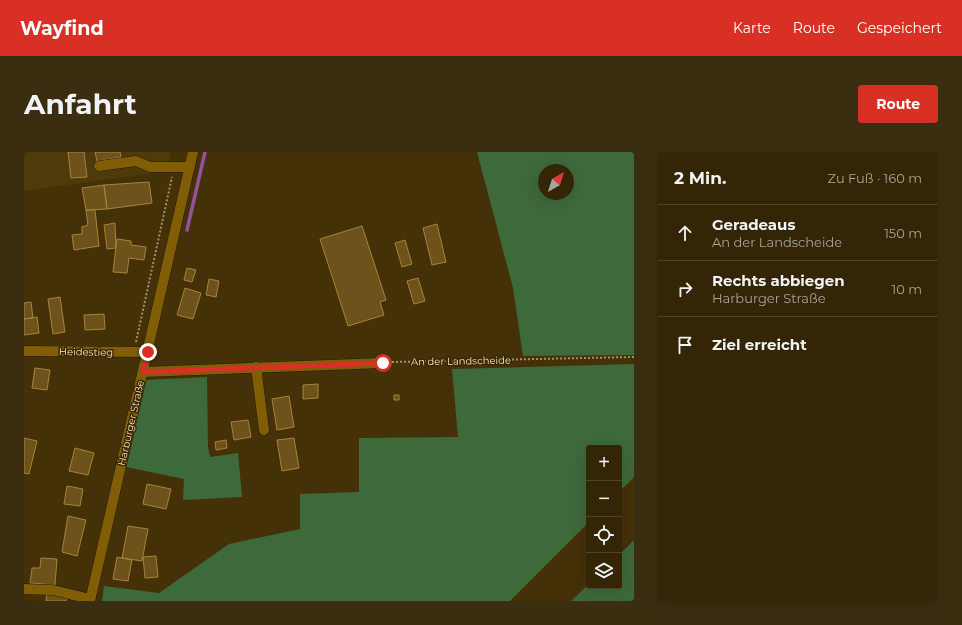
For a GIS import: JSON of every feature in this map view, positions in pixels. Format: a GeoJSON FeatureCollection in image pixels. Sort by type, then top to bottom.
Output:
{"type":"FeatureCollection","features":[{"type":"Feature","properties":{"kind":"street","name":"Harburger Straße"},"geometry":{"type":"LineString","coordinates":[[90,600],[193,152]]}},
{"type":"Feature","properties":{"kind":"street"},"geometry":{"type":"LineString","coordinates":[[99,166],[135,156],[150,167],[190,167]]}},
{"type":"Feature","properties":{"kind":"street","name":"Heidestieg"},"geometry":{"type":"LineString","coordinates":[[24,351],[148,352]]}},
{"type":"Feature","properties":{"kind":"street"},"geometry":{"type":"LineString","coordinates":[[143,372],[383,363]]}},
{"type":"Feature","properties":{"kind":"street"},"geometry":{"type":"LineString","coordinates":[[256,367],[264,430]]}},
{"type":"Feature","properties":{"kind":"street"},"geometry":{"type":"LineString","coordinates":[[24,589],[30,588],[53,590],[90,600]]}},
{"type":"Feature","properties":{"kind":"path","name":"An der Landscheide"},"geometry":{"type":"LineString","coordinates":[[383,363],[634,357]]}},
{"type":"Feature","properties":{"kind":"shaded area"},"geometry":{"type":"Polygon","coordinates":[[[24,152],[171,152],[167,171],[24,191],[24,152]]]}},
{"type":"Feature","properties":{"kind":"green space"},"geometry":{"type":"Polygon","coordinates":[[[477,152],[634,152],[634,355],[523,356],[513,288],[477,152]]]}},
{"type":"Feature","properties":{"kind":"green space"},"geometry":{"type":"Polygon","coordinates":[[[634,364],[634,477],[622,489],[622,445],[586,445],[586,525],[510,601],[102,601],[104,586],[159,593],[229,544],[300,529],[300,494],[359,492],[359,438],[458,437],[452,369],[634,364]]]}},
{"type":"Feature","properties":{"kind":"green space"},"geometry":{"type":"Polygon","coordinates":[[[207,377],[208,447],[210,457],[238,453],[242,497],[183,500],[184,479],[126,467],[145,380],[207,377]]]}},
{"type":"Feature","properties":{"kind":"green space"},"geometry":{"type":"Polygon","coordinates":[[[634,540],[634,601],[571,601],[586,587],[586,589],[622,589],[622,552],[634,540]]]}},
{"type":"Feature","properties":{"kind":"building"},"geometry":{"type":"Polygon","coordinates":[[[68,152],[84,152],[87,177],[71,178],[68,152]]]}},
{"type":"Feature","properties":{"kind":"building"},"geometry":{"type":"Polygon","coordinates":[[[95,152],[120,152],[121,157],[97,161],[95,152]]]}},
{"type":"Feature","properties":{"kind":"building"},"geometry":{"type":"Polygon","coordinates":[[[149,182],[152,203],[107,209],[104,185],[149,182]]]}},
{"type":"Feature","properties":{"kind":"building"},"geometry":{"type":"Polygon","coordinates":[[[104,185],[107,209],[86,210],[82,188],[104,185]]]}},
{"type":"Feature","properties":{"kind":"building"},"geometry":{"type":"Polygon","coordinates":[[[86,210],[95,210],[99,246],[74,250],[72,235],[82,234],[82,227],[88,225],[86,210]]]}},
{"type":"Feature","properties":{"kind":"building"},"geometry":{"type":"Polygon","coordinates":[[[115,223],[116,248],[107,249],[104,225],[115,223]]]}},
{"type":"Feature","properties":{"kind":"building"},"geometry":{"type":"Polygon","coordinates":[[[437,224],[446,262],[432,265],[423,228],[437,224]]]}},
{"type":"Feature","properties":{"kind":"building"},"geometry":{"type":"Polygon","coordinates":[[[362,226],[386,300],[380,302],[384,315],[348,326],[320,239],[362,226]]]}},
{"type":"Feature","properties":{"kind":"building"},"geometry":{"type":"Polygon","coordinates":[[[117,239],[131,241],[131,245],[146,247],[144,260],[129,258],[127,273],[113,272],[117,239]]]}},
{"type":"Feature","properties":{"kind":"building"},"geometry":{"type":"Polygon","coordinates":[[[405,240],[412,264],[402,267],[395,243],[405,240]]]}},
{"type":"Feature","properties":{"kind":"building"},"geometry":{"type":"Polygon","coordinates":[[[187,268],[196,270],[192,282],[184,280],[187,268]]]}},
{"type":"Feature","properties":{"kind":"building"},"geometry":{"type":"Polygon","coordinates":[[[418,278],[425,301],[414,304],[407,281],[418,278]]]}},
{"type":"Feature","properties":{"kind":"building"},"geometry":{"type":"Polygon","coordinates":[[[209,279],[219,281],[216,297],[206,295],[209,279]]]}},
{"type":"Feature","properties":{"kind":"building"},"geometry":{"type":"Polygon","coordinates":[[[185,288],[201,293],[193,319],[177,315],[185,288]]]}},
{"type":"Feature","properties":{"kind":"building"},"geometry":{"type":"Polygon","coordinates":[[[60,297],[65,332],[53,334],[48,299],[60,297]]]}},
{"type":"Feature","properties":{"kind":"building"},"geometry":{"type":"Polygon","coordinates":[[[31,302],[33,318],[24,319],[24,303],[31,302]]]}},
{"type":"Feature","properties":{"kind":"building"},"geometry":{"type":"Polygon","coordinates":[[[104,314],[105,329],[85,330],[84,315],[104,314]]]}},
{"type":"Feature","properties":{"kind":"building"},"geometry":{"type":"Polygon","coordinates":[[[37,317],[39,333],[24,335],[24,319],[37,317]]]}},
{"type":"Feature","properties":{"kind":"building"},"geometry":{"type":"Polygon","coordinates":[[[35,368],[50,370],[47,390],[32,388],[35,368]]]}},
{"type":"Feature","properties":{"kind":"building"},"geometry":{"type":"Polygon","coordinates":[[[318,384],[318,398],[303,399],[303,385],[318,384]]]}},
{"type":"Feature","properties":{"kind":"building"},"geometry":{"type":"Polygon","coordinates":[[[394,395],[399,395],[399,400],[394,400],[394,395]]]}},
{"type":"Feature","properties":{"kind":"building"},"geometry":{"type":"Polygon","coordinates":[[[289,396],[294,427],[277,430],[272,399],[289,396]]]}},
{"type":"Feature","properties":{"kind":"building"},"geometry":{"type":"Polygon","coordinates":[[[248,420],[251,437],[234,440],[231,422],[248,420]]]}},
{"type":"Feature","properties":{"kind":"building"},"geometry":{"type":"Polygon","coordinates":[[[24,438],[37,441],[29,474],[24,473],[24,438]]]}},
{"type":"Feature","properties":{"kind":"building"},"geometry":{"type":"Polygon","coordinates":[[[294,438],[299,468],[282,471],[277,440],[294,438]]]}},
{"type":"Feature","properties":{"kind":"building"},"geometry":{"type":"Polygon","coordinates":[[[226,440],[227,448],[216,450],[215,442],[226,440]]]}},
{"type":"Feature","properties":{"kind":"building"},"geometry":{"type":"Polygon","coordinates":[[[75,448],[94,453],[88,475],[69,471],[75,448]]]}},
{"type":"Feature","properties":{"kind":"building"},"geometry":{"type":"Polygon","coordinates":[[[147,484],[171,489],[166,509],[143,504],[147,484]]]}},
{"type":"Feature","properties":{"kind":"building"},"geometry":{"type":"Polygon","coordinates":[[[67,486],[83,489],[80,506],[64,504],[67,486]]]}},
{"type":"Feature","properties":{"kind":"building"},"geometry":{"type":"Polygon","coordinates":[[[68,516],[86,520],[77,556],[62,552],[68,516]]]}},
{"type":"Feature","properties":{"kind":"building"},"geometry":{"type":"Polygon","coordinates":[[[128,526],[148,529],[142,561],[122,558],[128,526]]]}},
{"type":"Feature","properties":{"kind":"building"},"geometry":{"type":"Polygon","coordinates":[[[156,556],[158,577],[145,578],[143,557],[156,556]]]}},
{"type":"Feature","properties":{"kind":"building"},"geometry":{"type":"Polygon","coordinates":[[[117,557],[132,560],[128,581],[113,579],[117,557]]]}},
{"type":"Feature","properties":{"kind":"building"},"geometry":{"type":"Polygon","coordinates":[[[41,558],[57,559],[55,585],[30,583],[32,568],[40,568],[41,558]]]}},
{"type":"Feature","properties":{"kind":"building"},"geometry":{"type":"Polygon","coordinates":[[[47,593],[67,598],[66,601],[46,601],[47,593]]]}},
{"type":"Feature","properties":{"kind":"waterway"},"geometry":{"type":"LineString","coordinates":[[187,230],[205,152]]}},
{"type":"Feature","properties":{"kind":"route"},"geometry":{"type":"LineString","coordinates":[[148,352],[143,372],[383,363]]}}]}
